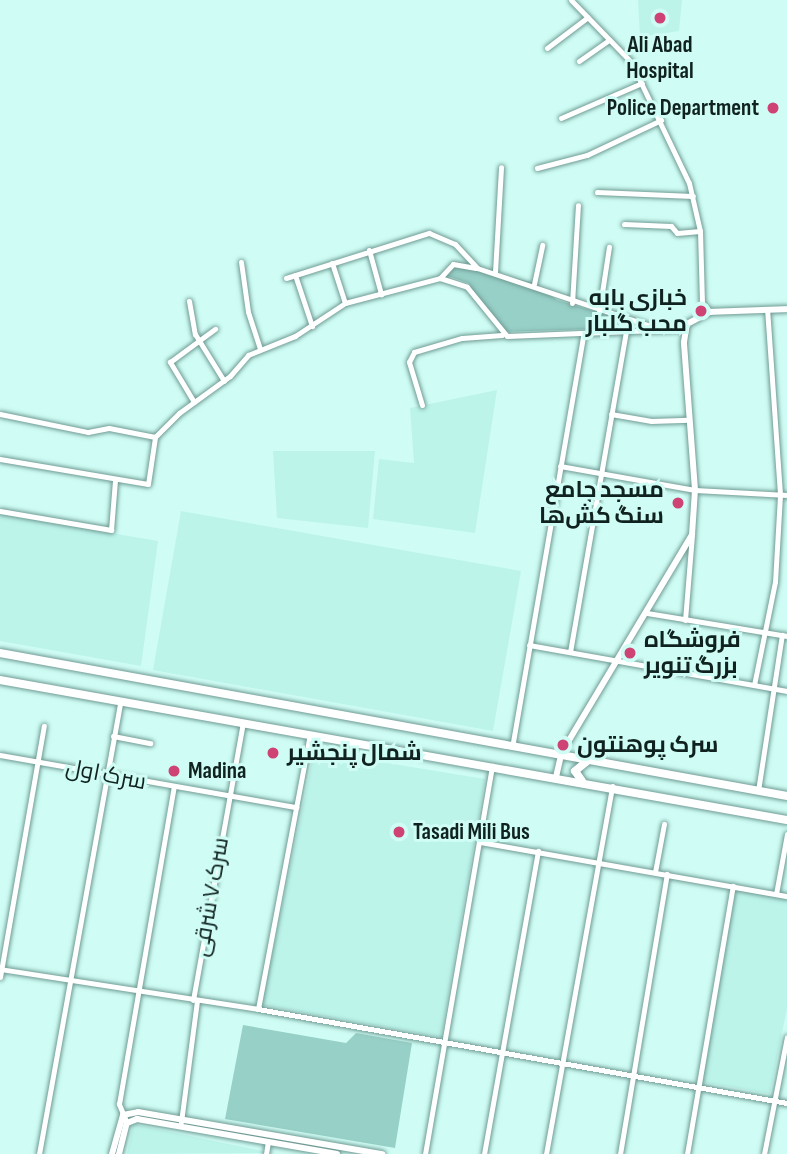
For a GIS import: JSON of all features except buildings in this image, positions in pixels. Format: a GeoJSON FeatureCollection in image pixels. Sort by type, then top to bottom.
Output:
{"type":"FeatureCollection","features":[{"type":"Feature","properties":{"kind":"main road"},"geometry":{"type":"LineString","coordinates":[[0,653],[513,743],[562,752],[586,762],[787,796]]}},
{"type":"Feature","properties":{"kind":"main road"},"geometry":{"type":"LineString","coordinates":[[0,680],[612,786],[787,820]]}},
{"type":"Feature","properties":{"kind":"main road"},"geometry":{"type":"LineString","coordinates":[[583,782],[575,771],[586,762]]}},
{"type":"Feature","properties":{"kind":"street"},"geometry":{"type":"LineString","coordinates":[[571,0],[631,62],[661,120],[693,197],[700,231],[702,303],[710,312]]}},
{"type":"Feature","properties":{"kind":"street"},"geometry":{"type":"LineString","coordinates":[[547,48],[588,18]]}},
{"type":"Feature","properties":{"kind":"street"},"geometry":{"type":"LineString","coordinates":[[579,61],[609,40]]}},
{"type":"Feature","properties":{"kind":"street"},"geometry":{"type":"LineString","coordinates":[[561,118],[642,83]]}},
{"type":"Feature","properties":{"kind":"street"},"geometry":{"type":"LineString","coordinates":[[537,168],[587,155],[661,120]]}},
{"type":"Feature","properties":{"kind":"street"},"geometry":{"type":"LineString","coordinates":[[495,272],[501,167]]}},
{"type":"Feature","properties":{"kind":"street"},"geometry":{"type":"LineString","coordinates":[[597,192],[693,197]]}},
{"type":"Feature","properties":{"kind":"street"},"geometry":{"type":"LineString","coordinates":[[572,303],[578,205]]}},
{"type":"Feature","properties":{"kind":"street"},"geometry":{"type":"LineString","coordinates":[[624,224],[671,226],[675,233],[700,231]]}},
{"type":"Feature","properties":{"kind":"street"},"geometry":{"type":"LineString","coordinates":[[286,278],[429,233],[456,244],[477,268]]}},
{"type":"Feature","properties":{"kind":"street"},"geometry":{"type":"LineString","coordinates":[[534,284],[542,245]]}},
{"type":"Feature","properties":{"kind":"street"},"geometry":{"type":"LineString","coordinates":[[599,312],[609,247]]}},
{"type":"Feature","properties":{"kind":"street"},"geometry":{"type":"LineString","coordinates":[[369,250],[381,293]]}},
{"type":"Feature","properties":{"kind":"street"},"geometry":{"type":"LineString","coordinates":[[241,262],[248,312],[260,349]]}},
{"type":"Feature","properties":{"kind":"street"},"geometry":{"type":"LineString","coordinates":[[332,263],[345,303]]}},
{"type":"Feature","properties":{"kind":"street"},"geometry":{"type":"LineString","coordinates":[[440,278],[453,264],[495,272],[534,284],[572,303],[663,330]]}},
{"type":"Feature","properties":{"kind":"street"},"geometry":{"type":"LineString","coordinates":[[295,275],[312,326]]}},
{"type":"Feature","properties":{"kind":"street"},"geometry":{"type":"LineString","coordinates":[[0,459],[148,484],[155,437],[260,349],[312,326],[345,303],[440,278],[467,287],[499,336]]}},
{"type":"Feature","properties":{"kind":"street"},"geometry":{"type":"LineString","coordinates":[[189,301],[199,341],[224,381]]}},
{"type":"Feature","properties":{"kind":"street"},"geometry":{"type":"LineString","coordinates":[[754,685],[775,582],[783,495],[767,309]]}},
{"type":"Feature","properties":{"kind":"street"},"geometry":{"type":"LineString","coordinates":[[422,405],[409,362],[414,352],[462,338],[685,329],[710,312],[787,309]]}},
{"type":"Feature","properties":{"kind":"street"},"geometry":{"type":"LineString","coordinates":[[194,402],[170,362],[215,329]]}},
{"type":"Feature","properties":{"kind":"street"},"geometry":{"type":"LineString","coordinates":[[685,329],[695,489],[685,620]]}},
{"type":"Feature","properties":{"kind":"street"},"geometry":{"type":"LineString","coordinates":[[570,652],[626,332]]}},
{"type":"Feature","properties":{"kind":"street"},"geometry":{"type":"LineString","coordinates":[[513,743],[584,333]]}},
{"type":"Feature","properties":{"kind":"street"},"geometry":{"type":"LineString","coordinates":[[0,414],[88,432],[109,428],[155,437]]}},
{"type":"Feature","properties":{"kind":"street"},"geometry":{"type":"LineString","coordinates":[[611,414],[651,421],[690,420]]}},
{"type":"Feature","properties":{"kind":"street"},"geometry":{"type":"LineString","coordinates":[[560,466],[695,489],[783,495]]}},
{"type":"Feature","properties":{"kind":"street"},"geometry":{"type":"LineString","coordinates":[[0,511],[111,530],[115,480]]}},
{"type":"Feature","properties":{"kind":"street"},"geometry":{"type":"LineString","coordinates":[[556,777],[562,752],[692,535]]}},
{"type":"Feature","properties":{"kind":"street"},"geometry":{"type":"LineString","coordinates":[[647,613],[785,636],[772,688],[758,791]]}},
{"type":"Feature","properties":{"kind":"street"},"geometry":{"type":"LineString","coordinates":[[529,645],[787,691]]}},
{"type":"Feature","properties":{"kind":"street"},"geometry":{"type":"LineString","coordinates":[[39,1154],[105,775],[121,700]]}},
{"type":"Feature","properties":{"kind":"street","name":"سرک ۷ شرقی"},"geometry":{"type":"LineString","coordinates":[[181,1123],[195,1000],[243,722]]}},
{"type":"Feature","properties":{"kind":"street"},"geometry":{"type":"LineString","coordinates":[[0,977],[44,726]]}},
{"type":"Feature","properties":{"kind":"street"},"geometry":{"type":"LineString","coordinates":[[258,1009],[310,735]]}},
{"type":"Feature","properties":{"kind":"street"},"geometry":{"type":"LineString","coordinates":[[113,736],[150,743]]}},
{"type":"Feature","properties":{"kind":"street","name":"سرک‌ اول"},"geometry":{"type":"LineString","coordinates":[[0,755],[296,807]]}},
{"type":"Feature","properties":{"kind":"street"},"geometry":{"type":"LineString","coordinates":[[425,1154],[492,766]]}},
{"type":"Feature","properties":{"kind":"street"},"geometry":{"type":"LineString","coordinates":[[546,1154],[612,786]]}},
{"type":"Feature","properties":{"kind":"street"},"geometry":{"type":"LineString","coordinates":[[119,1154],[127,1123],[118,1104],[174,787]]}},
{"type":"Feature","properties":{"kind":"street"},"geometry":{"type":"LineString","coordinates":[[655,872],[664,824]]}},
{"type":"Feature","properties":{"kind":"street"},"geometry":{"type":"LineString","coordinates":[[776,894],[787,834]]}},
{"type":"Feature","properties":{"kind":"street"},"geometry":{"type":"LineString","coordinates":[[480,842],[787,897]]}},
{"type":"Feature","properties":{"kind":"street"},"geometry":{"type":"LineString","coordinates":[[484,1154],[538,851]]}},
{"type":"Feature","properties":{"kind":"street"},"geometry":{"type":"LineString","coordinates":[[620,1154],[667,874]]}},
{"type":"Feature","properties":{"kind":"street"},"geometry":{"type":"LineString","coordinates":[[687,1154],[733,886]]}},
{"type":"Feature","properties":{"kind":"street"},"geometry":{"type":"LineString","coordinates":[[1,969],[258,1009],[787,1103]]}},
{"type":"Feature","properties":{"kind":"street"},"geometry":{"type":"LineString","coordinates":[[764,1154],[787,1041]]}},
{"type":"Feature","properties":{"kind":"street"},"geometry":{"type":"LineString","coordinates":[[123,1115],[138,1112],[337,1154]]}},
{"type":"Feature","properties":{"kind":"street"},"geometry":{"type":"LineString","coordinates":[[112,1154],[123,1115]]}},
{"type":"Feature","properties":{"kind":"street"},"geometry":{"type":"LineString","coordinates":[[127,1123],[136,1119],[181,1123],[382,1154]]}},
{"type":"Feature","properties":{"kind":"street"},"geometry":{"type":"LineString","coordinates":[[266,1154],[268,1141]]}},
{"type":"Feature","properties":{"kind":"shaded area","name":"Ali Abad Hospital"},"geometry":{"type":"Polygon","coordinates":[[[638,0],[682,0],[679,31],[640,37],[638,0]]]}},
{"type":"Feature","properties":{"kind":"shaded area"},"geometry":{"type":"Polygon","coordinates":[[[456,265],[531,282],[557,300],[624,320],[623,328],[503,332],[468,283],[445,275],[456,265]]]}},
{"type":"Feature","properties":{"kind":"shaded area"},"geometry":{"type":"Polygon","coordinates":[[[497,390],[475,533],[373,519],[379,459],[414,463],[410,408],[497,390]]]}},
{"type":"Feature","properties":{"kind":"shaded area"},"geometry":{"type":"Polygon","coordinates":[[[273,451],[375,451],[368,528],[277,518],[273,451]]]}},
{"type":"Feature","properties":{"kind":"shaded area"},"geometry":{"type":"Polygon","coordinates":[[[181,511],[521,571],[493,731],[153,670],[181,511]]]}},
{"type":"Feature","properties":{"kind":"shaded area"},"geometry":{"type":"Polygon","coordinates":[[[0,514],[158,541],[141,666],[0,641],[0,514]]]}},
{"type":"Feature","properties":{"kind":"shaded area"},"geometry":{"type":"Polygon","coordinates":[[[314,751],[485,779],[441,1037],[262,1005],[314,751]]]}},
{"type":"Feature","properties":{"kind":"shaded area"},"geometry":{"type":"Polygon","coordinates":[[[735,889],[787,898],[787,1008],[770,1094],[702,1082],[735,889]]]}},
{"type":"Feature","properties":{"kind":"shaded area"},"geometry":{"type":"Polygon","coordinates":[[[243,1025],[346,1043],[356,1033],[412,1043],[395,1148],[225,1119],[243,1025]]]}},
{"type":"Feature","properties":{"kind":"shaded area"},"geometry":{"type":"Polygon","coordinates":[[[133,1124],[272,1153],[127,1154],[133,1124]]]}},
{"type":"Feature","properties":{"kind":"place","name":"Ali Abad Hospital"},"geometry":{"type":"Point","coordinates":[660,18]}},
{"type":"Feature","properties":{"kind":"place","name":"Police Department"},"geometry":{"type":"Point","coordinates":[773,108]}},
{"type":"Feature","properties":{"kind":"place","name":"خبازی بابه محب گلبار"},"geometry":{"type":"Point","coordinates":[701,311]}},
{"type":"Feature","properties":{"kind":"place","name":"مسجد جامع سنگ کش‌ها"},"geometry":{"type":"Point","coordinates":[678,503]}},
{"type":"Feature","properties":{"kind":"place","name":"فروشگاه بزرگ تنویر"},"geometry":{"type":"Point","coordinates":[630,653]}},
{"type":"Feature","properties":{"kind":"place","name":"سرک پوهنتون"},"geometry":{"type":"Point","coordinates":[563,745]}},
{"type":"Feature","properties":{"kind":"place","name":"شمال پنجشیر"},"geometry":{"type":"Point","coordinates":[273,753]}},
{"type":"Feature","properties":{"kind":"place","name":"Madina"},"geometry":{"type":"Point","coordinates":[174,771]}},
{"type":"Feature","properties":{"kind":"place","name":"Tasadi Mili Bus"},"geometry":{"type":"Point","coordinates":[399,832]}}]}
